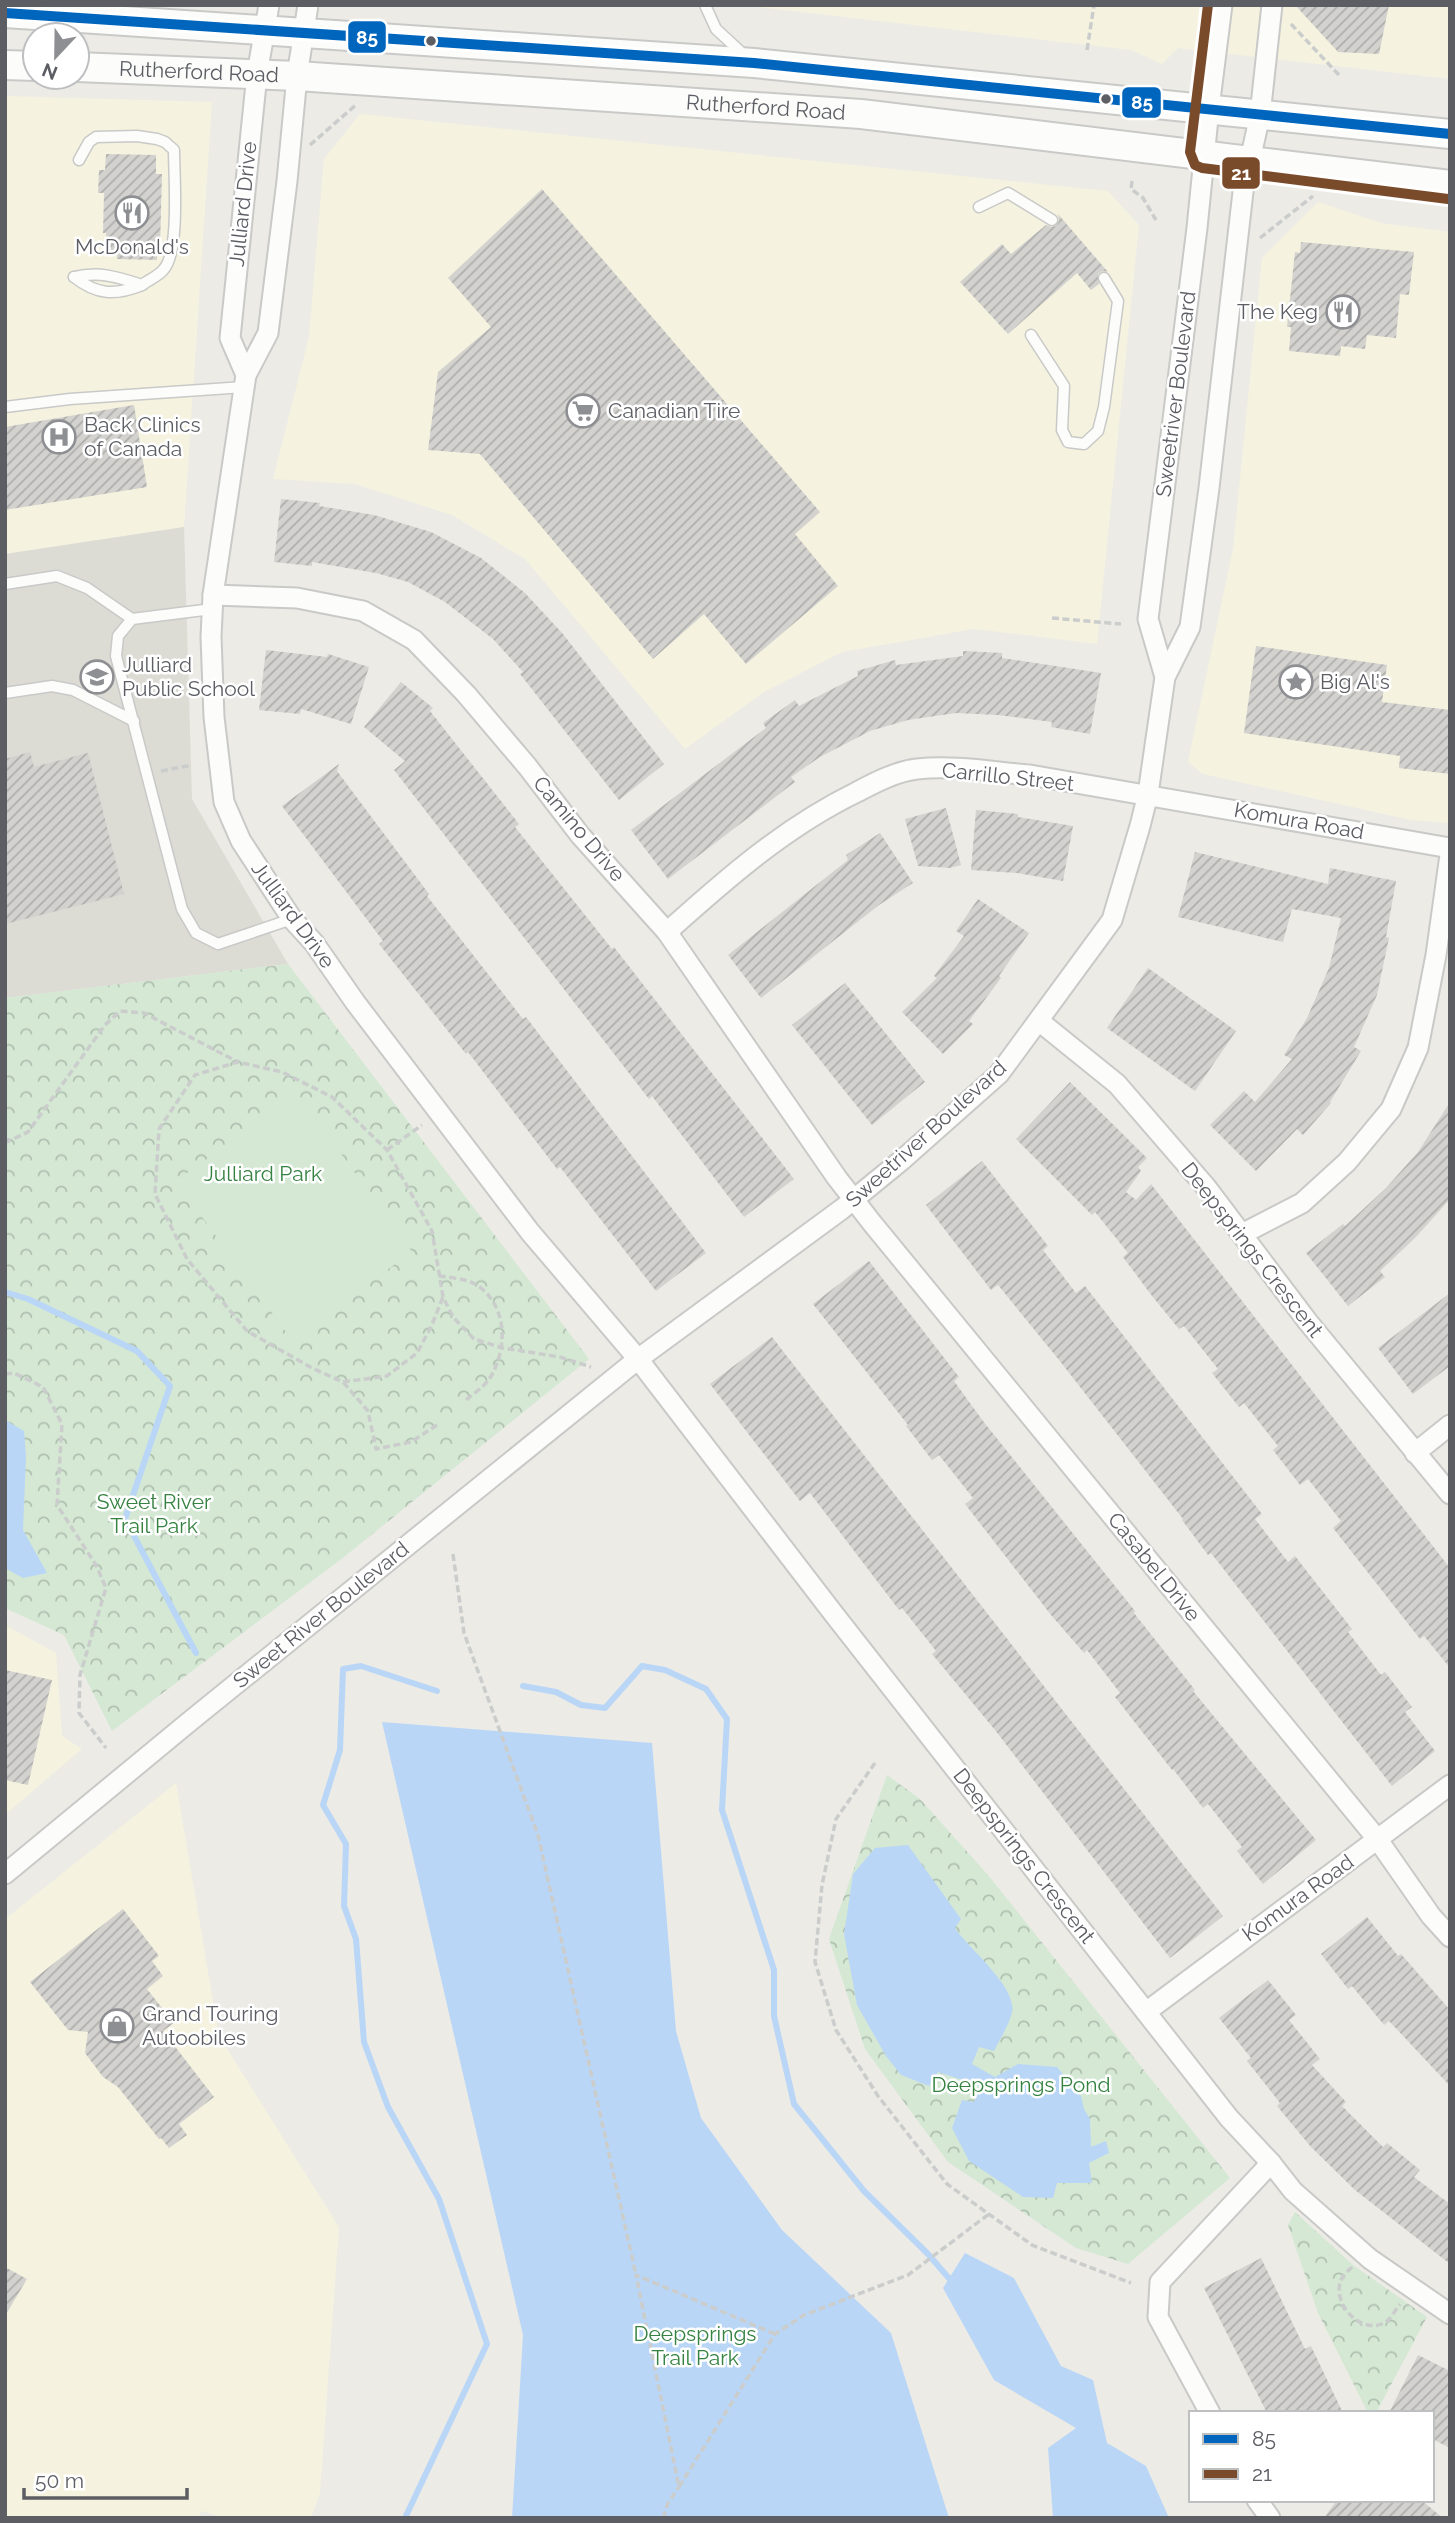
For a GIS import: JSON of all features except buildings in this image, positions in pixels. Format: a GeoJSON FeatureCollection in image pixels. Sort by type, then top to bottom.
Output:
{"type":"FeatureCollection","features":[{"type":"Feature","properties":{"kind":"main road","name":"Rutherford Road"},"geometry":{"type":"LineString","coordinates":[[5,13],[306,19],[1450,134]]}},
{"type":"Feature","properties":{"kind":"main road","name":"Rutherford Road"},"geometry":{"type":"LineString","coordinates":[[91,68],[297,76],[861,114],[1450,185]]}},
{"type":"Feature","properties":{"kind":"street","name":"Sweetriver Boulevard"},"geometry":{"type":"LineString","coordinates":[[1166,677],[1147,619],[1222,5]]}},
{"type":"Feature","properties":{"kind":"street","name":"Sweetriver Boulevard"},"geometry":{"type":"LineString","coordinates":[[638,1359],[853,1200],[999,1074],[1112,920],[1148,794],[1166,677],[1190,627],[1209,488],[1241,205],[1260,115],[1272,5]]}},
{"type":"Feature","properties":{"kind":"street","name":"Julliard Drive"},"geometry":{"type":"LineString","coordinates":[[245,381],[230,338],[257,74],[267,17]]}},
{"type":"Feature","properties":{"kind":"street","name":"Julliard Drive"},"geometry":{"type":"LineString","coordinates":[[306,19],[268,333],[245,381],[213,602],[214,717],[224,802],[241,841],[292,919],[314,943],[355,1002],[530,1232],[638,1359]]}},
{"type":"Feature","properties":{"kind":"street","name":"Camino Drive"},"geometry":{"type":"LineString","coordinates":[[213,602],[297,598],[363,611],[414,640],[466,694],[527,766],[580,835],[667,932],[853,1200]]}},
{"type":"Feature","properties":{"kind":"street","name":"Carrillo Street"},"geometry":{"type":"LineString","coordinates":[[667,932],[760,852],[820,810],[874,783],[915,769],[975,770],[1030,775],[1148,794]]}},
{"type":"Feature","properties":{"kind":"street","name":"Komura Road"},"geometry":{"type":"LineString","coordinates":[[1148,794],[1450,848]]}},
{"type":"Feature","properties":{"kind":"street"},"geometry":{"type":"LineString","coordinates":[[1242,1234],[1302,1203],[1347,1162],[1391,1109],[1418,1048],[1436,955],[1450,855]]}},
{"type":"Feature","properties":{"kind":"street","name":"Deepsprings Crescent"},"geometry":{"type":"LineString","coordinates":[[1039,1021],[1117,1084],[1206,1186],[1308,1322],[1450,1494]]}},
{"type":"Feature","properties":{"kind":"street","name":"Casabel Drive"},"geometry":{"type":"LineString","coordinates":[[853,1200],[1378,1840],[1431,1916],[1450,1937]]}},
{"type":"Feature","properties":{"kind":"street","name":"Deepsprings Crescent"},"geometry":{"type":"LineString","coordinates":[[638,1359],[833,1613],[1229,2118],[1293,2191],[1364,2254],[1450,2314]]}},
{"type":"Feature","properties":{"kind":"street","name":"Sweet River Boulevard"},"geometry":{"type":"LineString","coordinates":[[5,1874],[188,1722],[638,1359]]}},
{"type":"Feature","properties":{"kind":"street"},"geometry":{"type":"LineString","coordinates":[[1415,1452],[1450,1425]]}},
{"type":"Feature","properties":{"kind":"street","name":"Komura Road"},"geometry":{"type":"LineString","coordinates":[[1146,2012],[1450,1785]]}},
{"type":"Feature","properties":{"kind":"street"},"geometry":{"type":"LineString","coordinates":[[1209,2411],[1158,2317],[1160,2282],[1271,2163]]}},
{"type":"Feature","properties":{"kind":"street"},"geometry":{"type":"LineString","coordinates":[[1258,2502],[1270,2518]]}},
{"type":"Feature","properties":{"kind":"lane"},"geometry":{"type":"LineString","coordinates":[[705,5],[716,29],[734,48],[754,63]]}},
{"type":"Feature","properties":{"kind":"lane"},"geometry":{"type":"LineString","coordinates":[[79,160],[89,142],[96,137],[137,136],[157,139],[174,150],[174,226],[170,258],[164,270],[142,285],[121,293],[89,289],[74,277],[92,273],[142,285]]}},
{"type":"Feature","properties":{"kind":"lane"},"geometry":{"type":"LineString","coordinates":[[979,207],[1009,193],[1052,220]]}},
{"type":"Feature","properties":{"kind":"lane"},"geometry":{"type":"LineString","coordinates":[[1031,335],[1064,386],[1062,430],[1068,442],[1084,444],[1098,431],[1104,407],[1118,301],[1104,278]]}},
{"type":"Feature","properties":{"kind":"lane"},"geometry":{"type":"LineString","coordinates":[[5,407],[245,381]]}},
{"type":"Feature","properties":{"kind":"lane"},"geometry":{"type":"LineString","coordinates":[[5,584],[57,576],[86,588],[132,619]]}},
{"type":"Feature","properties":{"kind":"lane"},"geometry":{"type":"LineString","coordinates":[[213,602],[132,619],[118,636],[116,656],[182,909],[195,933],[218,944],[292,919]]}},
{"type":"Feature","properties":{"kind":"lane"},"geometry":{"type":"LineString","coordinates":[[5,694],[52,686],[73,690],[134,721]]}},
{"type":"Feature","properties":{"kind":"path"},"geometry":{"type":"LineString","coordinates":[[1087,50],[1094,5]]}},
{"type":"Feature","properties":{"kind":"path"},"geometry":{"type":"LineString","coordinates":[[1291,24],[1339,75]]}},
{"type":"Feature","properties":{"kind":"path"},"geometry":{"type":"LineString","coordinates":[[306,148],[354,110],[360,102]]}},
{"type":"Feature","properties":{"kind":"path"},"geometry":{"type":"LineString","coordinates":[[1132,181],[1131,189],[1143,198],[1156,220]]}},
{"type":"Feature","properties":{"kind":"path"},"geometry":{"type":"LineString","coordinates":[[1258,239],[1313,196]]}},
{"type":"Feature","properties":{"kind":"path"},"geometry":{"type":"LineString","coordinates":[[1052,618],[1121,624]]}},
{"type":"Feature","properties":{"kind":"path"},"geometry":{"type":"LineString","coordinates":[[148,774],[192,765]]}},
{"type":"Feature","properties":{"kind":"path"},"geometry":{"type":"LineString","coordinates":[[5,1143],[28,1132],[104,1025],[120,1012],[144,1013],[238,1062],[282,1072],[332,1097],[387,1150],[432,1231],[443,1297],[453,1317],[474,1339],[503,1348],[560,1357],[591,1367]]}},
{"type":"Feature","properties":{"kind":"path"},"geometry":{"type":"LineString","coordinates":[[238,1062],[195,1075],[159,1129],[155,1194],[187,1259],[247,1331],[312,1368],[343,1382],[368,1411],[376,1449],[411,1442],[437,1425]]}},
{"type":"Feature","properties":{"kind":"path"},"geometry":{"type":"LineString","coordinates":[[387,1150],[440,1112]]}},
{"type":"Feature","properties":{"kind":"path"},"geometry":{"type":"LineString","coordinates":[[439,1276],[462,1279],[480,1287],[499,1310],[503,1348],[489,1380],[466,1400]]}},
{"type":"Feature","properties":{"kind":"path"},"geometry":{"type":"LineString","coordinates":[[343,1382],[387,1376],[417,1353],[443,1297]]}},
{"type":"Feature","properties":{"kind":"path"},"geometry":{"type":"LineString","coordinates":[[5,1374],[14,1373],[43,1387],[62,1424],[57,1505],[96,1565],[106,1588],[80,1675],[79,1713],[106,1748]]}},
{"type":"Feature","properties":{"kind":"path"},"geometry":{"type":"LineString","coordinates":[[453,1554],[464,1633],[538,1835],[636,2275],[679,2487]]}},
{"type":"Feature","properties":{"kind":"path"},"geometry":{"type":"LineString","coordinates":[[875,1763],[836,1819],[822,1885],[816,1962],[836,2031],[878,2096],[947,2184],[1032,2245],[1131,2283]]}},
{"type":"Feature","properties":{"kind":"path"},"geometry":{"type":"LineString","coordinates":[[663,2518],[668,2503],[775,2333],[804,2315],[908,2275],[989,2214]]}},
{"type":"Feature","properties":{"kind":"path"},"geometry":{"type":"LineString","coordinates":[[1364,2254],[1340,2281],[1342,2303],[1349,2315],[1358,2322],[1369,2326],[1388,2321],[1412,2288]]}},
{"type":"Feature","properties":{"kind":"path"},"geometry":{"type":"LineString","coordinates":[[636,2275],[775,2333]]}},
{"type":"Feature","properties":{"kind":"shaded area"},"geometry":{"type":"Polygon","coordinates":[[[741,5],[1450,5],[1450,79],[1178,48],[1162,64],[1131,50],[741,5]]]}},
{"type":"Feature","properties":{"kind":"shaded area"},"geometry":{"type":"Polygon","coordinates":[[[5,96],[212,102],[184,527],[5,554],[5,96]]]}},
{"type":"Feature","properties":{"kind":"shaded area"},"geometry":{"type":"Polygon","coordinates":[[[360,114],[1108,191],[1139,225],[1097,644],[974,629],[842,652],[764,692],[685,749],[525,559],[452,515],[355,484],[273,479],[309,337],[324,159],[360,114]]]}},
{"type":"Feature","properties":{"kind":"shaded area"},"geometry":{"type":"Polygon","coordinates":[[[1318,202],[1381,223],[1450,232],[1450,823],[1411,820],[1203,774],[1188,762],[1233,549],[1262,258],[1318,202]]]}},
{"type":"Feature","properties":{"kind":"shaded area","name":"Julliard Public School"},"geometry":{"type":"Polygon","coordinates":[[[184,527],[192,799],[288,964],[5,998],[5,554],[184,527]]]}},
{"type":"Feature","properties":{"kind":"shaded area"},"geometry":{"type":"Polygon","coordinates":[[[5,1625],[56,1653],[62,1736],[82,1749],[5,1815],[5,1625]]]}},
{"type":"Feature","properties":{"kind":"shaded area"},"geometry":{"type":"Polygon","coordinates":[[[176,1783],[219,2036],[339,2227],[320,2493],[311,2518],[226,2518],[201,2511],[198,2518],[5,2518],[5,1919],[176,1783]]]}},
{"type":"Feature","properties":{"kind":"green space"},"geometry":{"type":"Polygon","coordinates":[[[288,964],[589,1359],[344,1557],[112,1731],[64,1635],[5,1608],[5,998],[288,964]]]}},
{"type":"Feature","properties":{"kind":"green space","name":"Julliard Park"},"geometry":{"type":"Polygon","coordinates":[[[298,1094],[412,1252],[291,1339],[176,1181],[298,1094]]]}},
{"type":"Feature","properties":{"kind":"green space","name":"Deepsprings Pond"},"geometry":{"type":"Polygon","coordinates":[[[887,1775],[920,1799],[988,1875],[1230,2178],[1128,2264],[1076,2248],[948,2162],[865,2049],[829,1939],[887,1775]]]}},
{"type":"Feature","properties":{"kind":"green space"},"geometry":{"type":"Polygon","coordinates":[[[1295,2212],[1353,2265],[1427,2317],[1377,2411],[1367,2411],[1318,2313],[1288,2225],[1295,2212]]]}},
{"type":"Feature","properties":{"kind":"water"},"geometry":{"type":"Polygon","coordinates":[[[5,1420],[24,1431],[26,1456],[23,1530],[47,1573],[23,1578],[5,1568],[5,1420]]]}},
{"type":"Feature","properties":{"kind":"water","name":"Deepsprings Trail Park"},"geometry":{"type":"Polygon","coordinates":[[[382,1722],[652,1743],[676,2031],[701,2118],[782,2230],[891,2333],[949,2518],[512,2518],[523,2335],[382,1722]]]}},
{"type":"Feature","properties":{"kind":"water"},"geometry":{"type":"Polygon","coordinates":[[[908,1845],[961,1919],[955,1928],[991,1968],[1012,2002],[1011,2017],[994,2051],[979,2047],[972,2064],[995,2077],[1018,2064],[1057,2067],[1081,2096],[1090,2119],[1091,2147],[1106,2141],[1109,2153],[1089,2163],[1092,2183],[1057,2183],[1053,2198],[1023,2197],[969,2161],[952,2128],[962,2100],[974,2102],[981,2086],[938,2072],[929,2086],[901,2075],[886,2056],[857,2005],[844,1934],[853,1874],[875,1848],[908,1845]]]}},
{"type":"Feature","properties":{"kind":"water"},"geometry":{"type":"Polygon","coordinates":[[[965,2253],[1014,2278],[1061,2366],[1093,2380],[1107,2443],[1146,2466],[1169,2518],[1053,2518],[1048,2448],[1076,2428],[994,2380],[943,2288],[965,2253]]]}},
{"type":"Feature","properties":{"kind":"waterway"},"geometry":{"type":"LineString","coordinates":[[5,1292],[28,1299],[137,1351],[170,1386],[125,1519],[196,1653]]}},
{"type":"Feature","properties":{"kind":"waterway"},"geometry":{"type":"LineString","coordinates":[[405,2518],[487,2344],[439,2199],[388,2107],[364,2042],[356,1939],[344,1906],[346,1844],[323,1805],[340,1750],[343,1669],[361,1666],[437,1691]]}},
{"type":"Feature","properties":{"kind":"waterway"},"geometry":{"type":"LineString","coordinates":[[523,1686],[556,1692],[581,1705],[605,1708],[642,1666],[665,1670],[706,1689],[727,1719],[722,1810],[774,1970],[774,2016],[794,2104],[864,2191],[928,2254],[953,2283]]}},
{"type":"Feature","properties":{"kind":"transit line","name":"21"},"geometry":{"type":"LineString","coordinates":[[1208,5],[1190,152],[1195,165],[1448,199]]}},
{"type":"Feature","properties":{"kind":"transit line","name":"85"},"geometry":{"type":"LineString","coordinates":[[5,13],[754,63],[1450,134]]}},
{"type":"Feature","properties":{"kind":"place","name":"McDonald's"},"geometry":{"type":"Point","coordinates":[132,213]}},
{"type":"Feature","properties":{"kind":"place","name":"The Keg"},"geometry":{"type":"Point","coordinates":[1343,312]}},
{"type":"Feature","properties":{"kind":"place","name":"Canadian Tire"},"geometry":{"type":"Point","coordinates":[583,411]}},
{"type":"Feature","properties":{"kind":"place","name":"Back Clinics of Canada"},"geometry":{"type":"Point","coordinates":[59,437]}},
{"type":"Feature","properties":{"kind":"place","name":"Julliard Public School"},"geometry":{"type":"Point","coordinates":[97,677]}},
{"type":"Feature","properties":{"kind":"place","name":"Big Al's"},"geometry":{"type":"Point","coordinates":[1296,682]}},
{"type":"Feature","properties":{"kind":"place","name":"Grand Touring Autoobiles"},"geometry":{"type":"Point","coordinates":[117,2026]}},
{"type":"Feature","properties":{"kind":"park label","name":"Sweet River Trail Park"},"geometry":{"type":"Point","coordinates":[154,1514]}}]}
